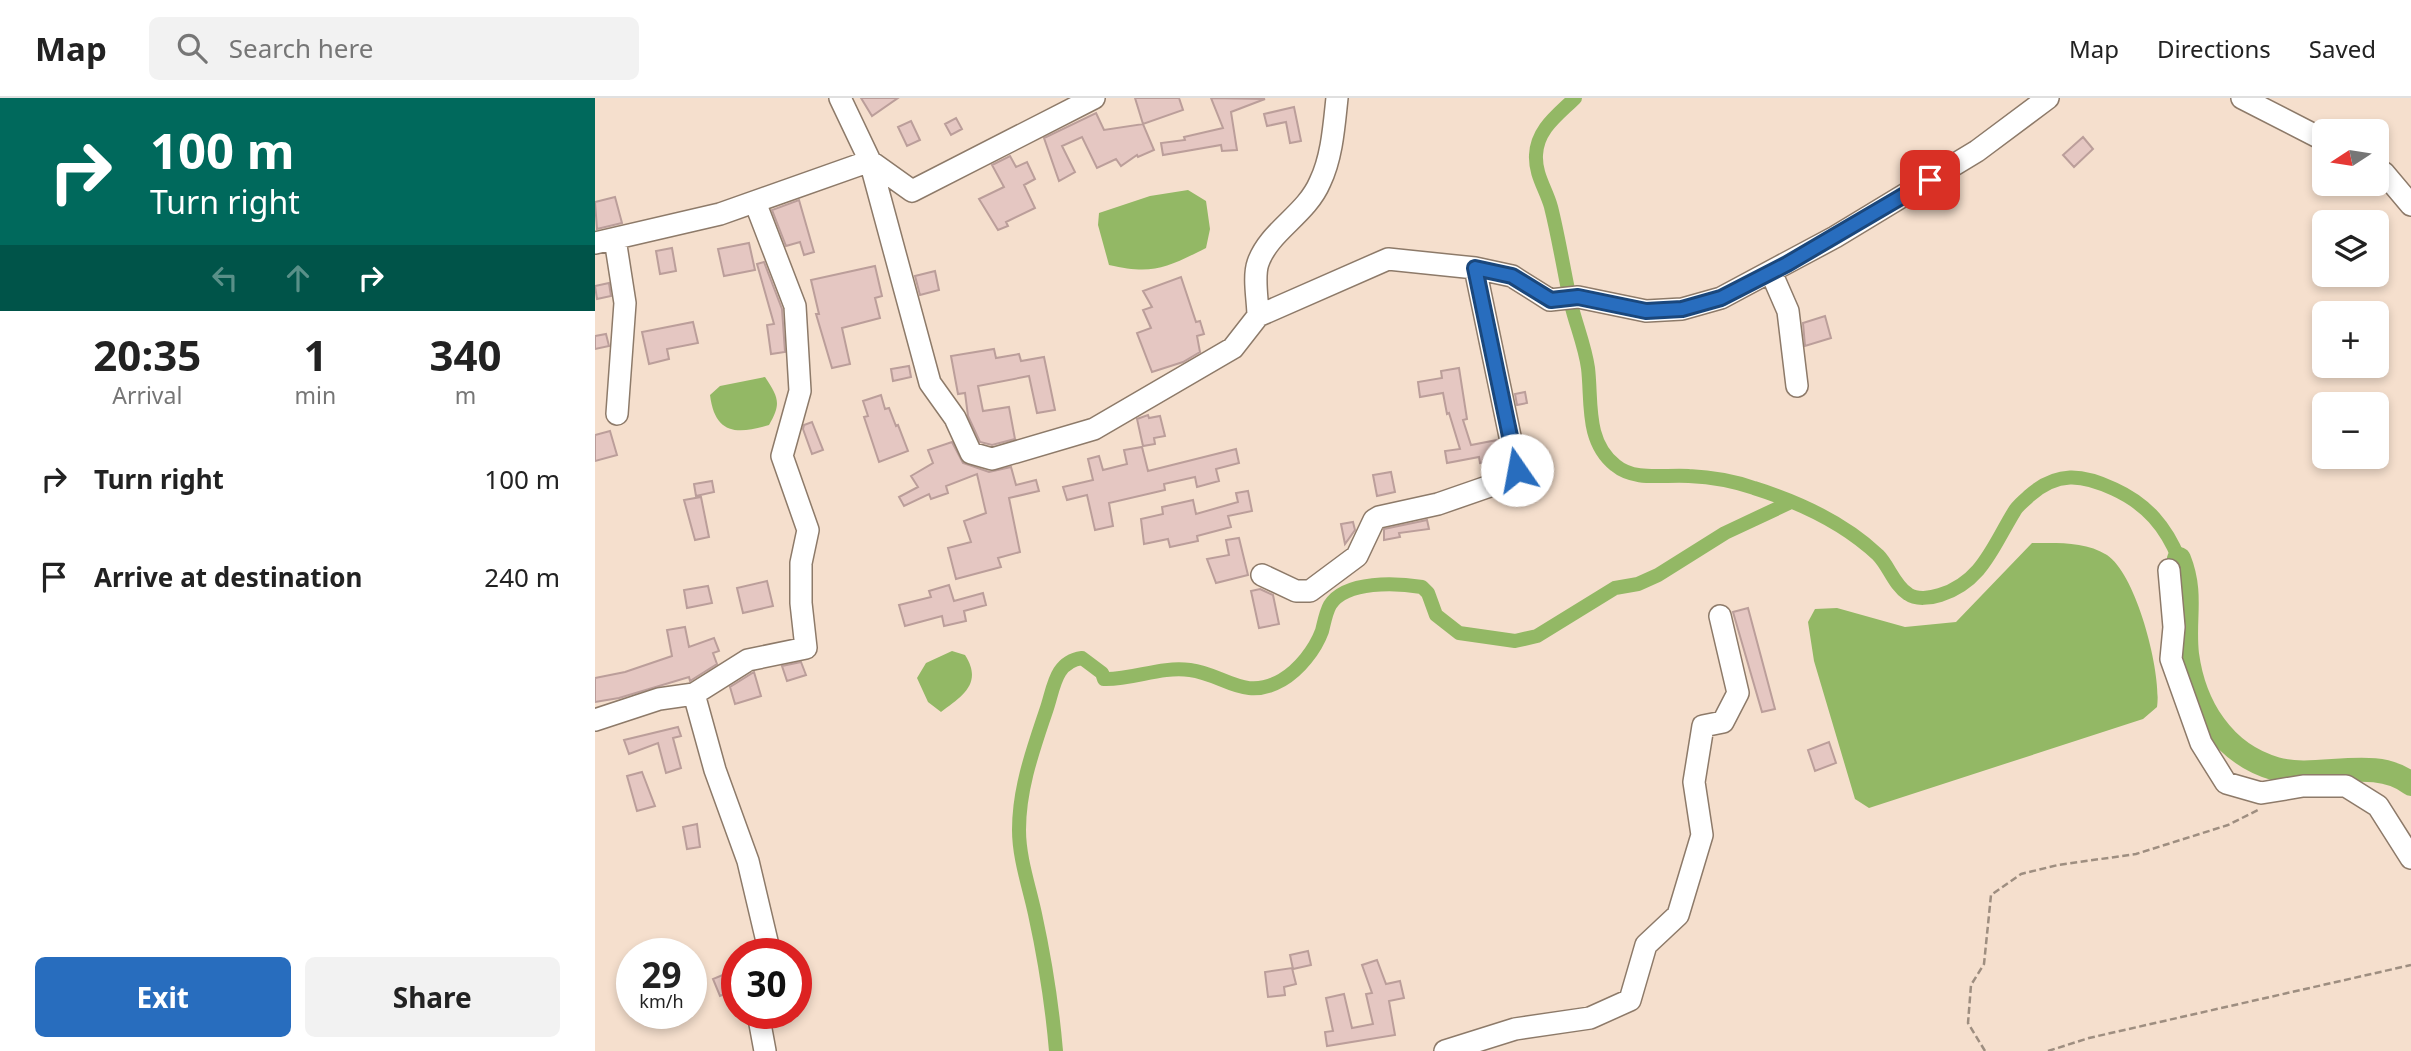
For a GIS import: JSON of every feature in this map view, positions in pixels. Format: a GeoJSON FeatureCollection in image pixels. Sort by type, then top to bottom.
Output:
{"type":"FeatureCollection","features":[{"type":"Feature","properties":{"kind":"street"},"geometry":{"type":"LineString","coordinates":[[841,98],[870,161],[930,383],[955,418],[971,453],[992,459],[1094,429],[1233,348],[1258,316],[1388,259],[1475,268],[1512,276],[1551,300],[1578,297],[1646,311],[1682,309],[1721,298],[1771,272],[1977,151],[2047,98]]}},
{"type":"Feature","properties":{"kind":"street"},"geometry":{"type":"LineString","coordinates":[[870,161],[912,191],[1094,98]]}},
{"type":"Feature","properties":{"kind":"street"},"geometry":{"type":"LineString","coordinates":[[1258,316],[1258,264],[1272,238],[1301,214],[1320,183],[1332,139],[1337,98]]}},
{"type":"Feature","properties":{"kind":"street"},"geometry":{"type":"LineString","coordinates":[[2242,98],[2312,134]]}},
{"type":"Feature","properties":{"kind":"street"},"geometry":{"type":"LineString","coordinates":[[617,414],[625,303],[605,241],[720,214],[870,161]]}},
{"type":"Feature","properties":{"kind":"street"},"geometry":{"type":"LineString","coordinates":[[2389,182],[2411,205]]}},
{"type":"Feature","properties":{"kind":"street"},"geometry":{"type":"LineString","coordinates":[[595,720],[659,699],[694,694],[748,660],[806,648],[801,603],[801,563],[808,530],[782,456],[800,391],[795,306],[755,202]]}},
{"type":"Feature","properties":{"kind":"street"},"geometry":{"type":"LineString","coordinates":[[1262,575],[1296,591],[1310,591],[1357,556],[1374,520],[1379,517],[1438,504],[1513,478],[1517,470],[1475,268]]}},
{"type":"Feature","properties":{"kind":"street"},"geometry":{"type":"LineString","coordinates":[[1771,272],[1789,311],[1797,386]]}},
{"type":"Feature","properties":{"kind":"street"},"geometry":{"type":"LineString","coordinates":[[2169,570],[2174,627],[2171,659],[2201,743],[2227,783],[2261,793],[2303,786],[2346,786],[2378,806],[2411,858]]}},
{"type":"Feature","properties":{"kind":"street"},"geometry":{"type":"LineString","coordinates":[[1445,1051],[1515,1029],[1590,1018],[1630,1000],[1646,945],[1678,915],[1702,835],[1694,782],[1703,726],[1723,722],[1738,693],[1720,616]]}},
{"type":"Feature","properties":{"kind":"street"},"geometry":{"type":"LineString","coordinates":[[694,694],[715,770],[731,806],[748,861],[766,938]]}},
{"type":"Feature","properties":{"kind":"street"},"geometry":{"type":"LineString","coordinates":[[761,1029],[765,1051]]}},
{"type":"Feature","properties":{"kind":"path"},"geometry":{"type":"LineString","coordinates":[[1985,1051],[1968,1023],[1971,985],[1984,964],[1991,895],[2021,874],[2058,865],[2136,854],[2228,825],[2260,811],[2261,793]]}},
{"type":"Feature","properties":{"kind":"path"},"geometry":{"type":"LineString","coordinates":[[2048,1051],[2089,1038],[2411,965]]}},
{"type":"Feature","properties":{"kind":"shaded area"},"geometry":{"type":"Polygon","coordinates":[[[1188,190],[1206,201],[1210,229],[1206,248],[1159,268],[1137,269],[1109,265],[1098,225],[1099,213],[1150,196],[1188,190]]]}},
{"type":"Feature","properties":{"kind":"shaded area"},"geometry":{"type":"Polygon","coordinates":[[[765,377],[777,400],[776,411],[769,425],[737,430],[722,424],[717,418],[710,395],[720,386],[765,377]]]}},
{"type":"Feature","properties":{"kind":"shaded area"},"geometry":{"type":"Polygon","coordinates":[[[2032,543],[2089,547],[2107,555],[2118,566],[2137,603],[2145,626],[2156,672],[2157,707],[2143,719],[1869,808],[1855,799],[1814,661],[1808,622],[1815,609],[1837,608],[1905,627],[1956,622],[2032,543]]]}},
{"type":"Feature","properties":{"kind":"shaded area"},"geometry":{"type":"Polygon","coordinates":[[[952,651],[965,655],[972,673],[971,681],[963,694],[941,712],[928,702],[917,678],[926,663],[952,651]]]}},
{"type":"Feature","properties":{"kind":"building"},"geometry":{"type":"Polygon","coordinates":[[[861,98],[898,98],[872,116],[861,98]]]}},
{"type":"Feature","properties":{"kind":"building"},"geometry":{"type":"Polygon","coordinates":[[[1135,98],[1179,98],[1183,110],[1143,124],[1135,98]]]}},
{"type":"Feature","properties":{"kind":"building"},"geometry":{"type":"Polygon","coordinates":[[[1211,98],[1265,99],[1231,112],[1237,150],[1222,151],[1221,145],[1163,155],[1161,143],[1185,140],[1184,137],[1223,128],[1211,98]]]}},
{"type":"Feature","properties":{"kind":"building"},"geometry":{"type":"Polygon","coordinates":[[[1294,107],[1301,141],[1290,143],[1286,122],[1267,126],[1264,114],[1294,107]]]}},
{"type":"Feature","properties":{"kind":"building"},"geometry":{"type":"Polygon","coordinates":[[[1096,113],[1104,130],[1143,124],[1154,150],[1138,157],[1137,155],[1121,166],[1116,159],[1097,168],[1082,137],[1062,146],[1075,172],[1059,181],[1044,138],[1096,113]]]}},
{"type":"Feature","properties":{"kind":"building"},"geometry":{"type":"Polygon","coordinates":[[[956,118],[962,129],[951,135],[945,124],[956,118]]]}},
{"type":"Feature","properties":{"kind":"building"},"geometry":{"type":"Polygon","coordinates":[[[911,121],[920,140],[907,146],[898,127],[911,121]]]}},
{"type":"Feature","properties":{"kind":"building"},"geometry":{"type":"Polygon","coordinates":[[[2083,137],[2093,149],[2074,167],[2063,155],[2083,137]]]}},
{"type":"Feature","properties":{"kind":"building"},"geometry":{"type":"Polygon","coordinates":[[[1010,156],[1016,167],[1027,162],[1035,179],[1024,185],[1035,208],[1006,222],[1008,226],[998,230],[979,199],[1004,187],[992,165],[1010,156]]]}},
{"type":"Feature","properties":{"kind":"building"},"geometry":{"type":"Polygon","coordinates":[[[615,197],[622,223],[597,229],[595,202],[615,197]]]}},
{"type":"Feature","properties":{"kind":"building"},"geometry":{"type":"Polygon","coordinates":[[[799,200],[814,252],[804,255],[800,242],[786,246],[772,210],[799,200]]]}},
{"type":"Feature","properties":{"kind":"building"},"geometry":{"type":"Polygon","coordinates":[[[749,243],[755,270],[724,276],[718,249],[749,243]]]}},
{"type":"Feature","properties":{"kind":"building"},"geometry":{"type":"Polygon","coordinates":[[[672,248],[676,271],[660,274],[656,251],[672,248]]]}},
{"type":"Feature","properties":{"kind":"building"},"geometry":{"type":"Polygon","coordinates":[[[764,262],[782,309],[785,352],[771,354],[767,325],[774,324],[757,264],[764,262]]]}},
{"type":"Feature","properties":{"kind":"building"},"geometry":{"type":"Polygon","coordinates":[[[875,266],[882,296],[875,298],[880,318],[842,328],[850,364],[832,368],[816,314],[819,314],[811,280],[875,266]]]}},
{"type":"Feature","properties":{"kind":"building"},"geometry":{"type":"Polygon","coordinates":[[[935,271],[939,290],[920,295],[915,276],[935,271]]]}},
{"type":"Feature","properties":{"kind":"building"},"geometry":{"type":"Polygon","coordinates":[[[1181,277],[1196,322],[1200,321],[1204,334],[1197,336],[1200,352],[1183,362],[1152,372],[1137,333],[1151,328],[1143,310],[1152,307],[1143,291],[1181,277]]]}},
{"type":"Feature","properties":{"kind":"building"},"geometry":{"type":"Polygon","coordinates":[[[609,283],[611,296],[597,299],[595,286],[609,283]]]}},
{"type":"Feature","properties":{"kind":"building"},"geometry":{"type":"Polygon","coordinates":[[[1825,316],[1831,338],[1805,346],[1803,323],[1825,316]]]}},
{"type":"Feature","properties":{"kind":"building"},"geometry":{"type":"Polygon","coordinates":[[[693,322],[698,343],[667,349],[669,359],[649,364],[642,332],[693,322]]]}},
{"type":"Feature","properties":{"kind":"building"},"geometry":{"type":"Polygon","coordinates":[[[606,334],[609,346],[595,349],[595,336],[606,334]]]}},
{"type":"Feature","properties":{"kind":"building"},"geometry":{"type":"Polygon","coordinates":[[[994,349],[996,358],[1019,354],[1021,361],[1044,357],[1055,410],[1037,413],[1029,376],[978,386],[983,411],[1009,407],[1015,439],[992,445],[980,442],[968,416],[965,393],[958,394],[951,356],[994,349]]]}},
{"type":"Feature","properties":{"kind":"building"},"geometry":{"type":"Polygon","coordinates":[[[909,366],[911,377],[893,381],[891,369],[909,366]]]}},
{"type":"Feature","properties":{"kind":"building"},"geometry":{"type":"Polygon","coordinates":[[[1459,368],[1467,419],[1463,420],[1471,445],[1497,440],[1501,460],[1480,463],[1479,457],[1447,463],[1445,451],[1460,449],[1449,413],[1447,414],[1443,393],[1420,397],[1418,382],[1442,378],[1441,371],[1459,368]]]}},
{"type":"Feature","properties":{"kind":"building"},"geometry":{"type":"Polygon","coordinates":[[[1525,392],[1527,403],[1517,405],[1515,394],[1525,392]]]}},
{"type":"Feature","properties":{"kind":"building"},"geometry":{"type":"Polygon","coordinates":[[[881,395],[885,409],[889,408],[908,451],[879,462],[864,417],[868,416],[863,401],[881,395]]]}},
{"type":"Feature","properties":{"kind":"building"},"geometry":{"type":"Polygon","coordinates":[[[1148,415],[1149,418],[1160,416],[1165,436],[1154,438],[1155,444],[1143,446],[1137,419],[1148,415]]]}},
{"type":"Feature","properties":{"kind":"building"},"geometry":{"type":"Polygon","coordinates":[[[812,422],[823,450],[812,454],[803,429],[804,425],[812,422]]]}},
{"type":"Feature","properties":{"kind":"building"},"geometry":{"type":"Polygon","coordinates":[[[610,431],[617,455],[595,461],[595,435],[610,431]]]}},
{"type":"Feature","properties":{"kind":"building"},"geometry":{"type":"Polygon","coordinates":[[[952,442],[963,463],[989,472],[1011,467],[1016,485],[1036,480],[1039,491],[1009,498],[1020,552],[998,558],[1001,567],[956,579],[948,548],[971,542],[964,521],[986,513],[977,474],[946,486],[948,493],[931,499],[929,494],[904,506],[899,497],[918,487],[911,476],[933,463],[928,450],[952,442]]]}},
{"type":"Feature","properties":{"kind":"building"},"geometry":{"type":"Polygon","coordinates":[[[1142,447],[1148,471],[1236,449],[1239,463],[1216,469],[1219,481],[1197,487],[1195,477],[1164,484],[1165,490],[1109,503],[1113,526],[1095,530],[1087,495],[1067,500],[1063,487],[1093,480],[1088,459],[1099,456],[1103,470],[1127,464],[1124,450],[1142,447]]]}},
{"type":"Feature","properties":{"kind":"building"},"geometry":{"type":"Polygon","coordinates":[[[1391,472],[1395,492],[1377,496],[1373,475],[1391,472]]]}},
{"type":"Feature","properties":{"kind":"building"},"geometry":{"type":"Polygon","coordinates":[[[712,481],[714,492],[696,496],[694,484],[712,481]]]}},
{"type":"Feature","properties":{"kind":"building"},"geometry":{"type":"Polygon","coordinates":[[[1248,491],[1252,511],[1228,516],[1231,527],[1197,536],[1198,541],[1170,547],[1168,539],[1144,544],[1141,519],[1163,514],[1162,507],[1193,500],[1196,514],[1238,502],[1236,493],[1248,491]]]}},
{"type":"Feature","properties":{"kind":"building"},"geometry":{"type":"Polygon","coordinates":[[[701,497],[709,537],[695,540],[684,500],[701,497]]]}},
{"type":"Feature","properties":{"kind":"building"},"geometry":{"type":"Polygon","coordinates":[[[1427,520],[1429,529],[1399,533],[1400,537],[1384,540],[1384,529],[1427,520]]]}},
{"type":"Feature","properties":{"kind":"building"},"geometry":{"type":"Polygon","coordinates":[[[1353,522],[1355,530],[1345,544],[1341,524],[1353,522]]]}},
{"type":"Feature","properties":{"kind":"building"},"geometry":{"type":"Polygon","coordinates":[[[1239,538],[1248,575],[1216,583],[1207,559],[1229,555],[1226,540],[1239,538]]]}},
{"type":"Feature","properties":{"kind":"building"},"geometry":{"type":"Polygon","coordinates":[[[767,581],[773,606],[743,613],[737,588],[767,581]]]}},
{"type":"Feature","properties":{"kind":"building"},"geometry":{"type":"Polygon","coordinates":[[[949,585],[954,601],[983,593],[986,605],[964,611],[966,621],[944,626],[942,616],[905,626],[899,605],[931,597],[929,591],[949,585]]]}},
{"type":"Feature","properties":{"kind":"building"},"geometry":{"type":"Polygon","coordinates":[[[708,586],[712,603],[687,608],[684,590],[708,586]]]}},
{"type":"Feature","properties":{"kind":"building"},"geometry":{"type":"Polygon","coordinates":[[[1260,589],[1273,595],[1279,624],[1259,628],[1251,591],[1260,589]]]}},
{"type":"Feature","properties":{"kind":"building"},"geometry":{"type":"Polygon","coordinates":[[[1748,608],[1775,709],[1762,712],[1733,612],[1748,608]]]}},
{"type":"Feature","properties":{"kind":"building"},"geometry":{"type":"Polygon","coordinates":[[[685,627],[689,647],[714,638],[719,651],[713,653],[717,664],[690,681],[689,677],[619,698],[595,702],[595,678],[625,672],[672,656],[667,630],[685,627]]]}},
{"type":"Feature","properties":{"kind":"building"},"geometry":{"type":"Polygon","coordinates":[[[801,662],[806,675],[787,681],[782,666],[801,662]]]}},
{"type":"Feature","properties":{"kind":"building"},"geometry":{"type":"Polygon","coordinates":[[[754,672],[761,696],[735,704],[730,687],[754,672]]]}},
{"type":"Feature","properties":{"kind":"building"},"geometry":{"type":"Polygon","coordinates":[[[678,727],[681,736],[673,738],[681,768],[666,773],[658,743],[629,754],[624,740],[678,727]]]}},
{"type":"Feature","properties":{"kind":"building"},"geometry":{"type":"Polygon","coordinates":[[[1829,742],[1836,763],[1815,771],[1808,750],[1829,742]]]}},
{"type":"Feature","properties":{"kind":"building"},"geometry":{"type":"Polygon","coordinates":[[[642,772],[655,806],[637,811],[627,776],[642,772]]]}},
{"type":"Feature","properties":{"kind":"building"},"geometry":{"type":"Polygon","coordinates":[[[697,824],[700,847],[687,849],[683,827],[697,824]]]}},
{"type":"Feature","properties":{"kind":"building"},"geometry":{"type":"Polygon","coordinates":[[[1308,951],[1311,965],[1293,969],[1290,955],[1308,951]]]}},
{"type":"Feature","properties":{"kind":"building"},"geometry":{"type":"Polygon","coordinates":[[[1377,960],[1386,984],[1400,981],[1404,998],[1389,1001],[1395,1035],[1327,1046],[1325,1032],[1333,1031],[1326,998],[1344,994],[1352,1028],[1373,1024],[1366,994],[1372,993],[1362,965],[1377,960]]]}},
{"type":"Feature","properties":{"kind":"building"},"geometry":{"type":"Polygon","coordinates":[[[1292,968],[1296,984],[1284,987],[1285,995],[1268,997],[1265,972],[1292,968]]]}},
{"type":"Feature","properties":{"kind":"building"},"geometry":{"type":"Polygon","coordinates":[[[721,976],[721,996],[720,996],[713,979],[721,976]]]}},
{"type":"Feature","properties":{"kind":"waterway"},"geometry":{"type":"LineString","coordinates":[[1575,98],[1544,130],[1537,146],[1536,162],[1551,207],[1571,304],[1587,360],[1594,432],[1605,455],[1615,465],[1632,474],[1730,481],[1804,507],[1835,523],[1864,543],[1882,559],[1903,590],[1915,597],[1940,595],[1966,581],[1985,561],[2015,510],[2039,488],[2060,479],[2091,480],[2126,495],[2154,518],[2179,559]]}},
{"type":"Feature","properties":{"kind":"waterway"},"geometry":{"type":"LineString","coordinates":[[1056,1051],[1045,965],[1022,862],[1019,830],[1021,799],[1032,755],[1057,678],[1066,665],[1082,658],[1102,673],[1104,679],[1179,669],[1202,672],[1245,688],[1269,686],[1288,676],[1306,659],[1319,638],[1330,605],[1338,597],[1360,587],[1386,584],[1422,587],[1428,593],[1436,615],[1459,633],[1515,641],[1537,636],[1615,588],[1638,584],[1658,575],[1725,533],[1791,502]]}},
{"type":"Feature","properties":{"kind":"waterway"},"geometry":{"type":"LineString","coordinates":[[2179,559],[2186,584],[2186,641],[2191,673],[2204,709],[2226,740],[2257,762],[2276,769],[2292,772],[2381,771],[2411,784]]}},
{"type":"Feature","properties":{"kind":"route"},"geometry":{"type":"LineString","coordinates":[[1517,470],[1475,268],[1512,276],[1551,300],[1578,297],[1646,311],[1682,309],[1721,298],[1787,264],[1930,180]]}}]}
